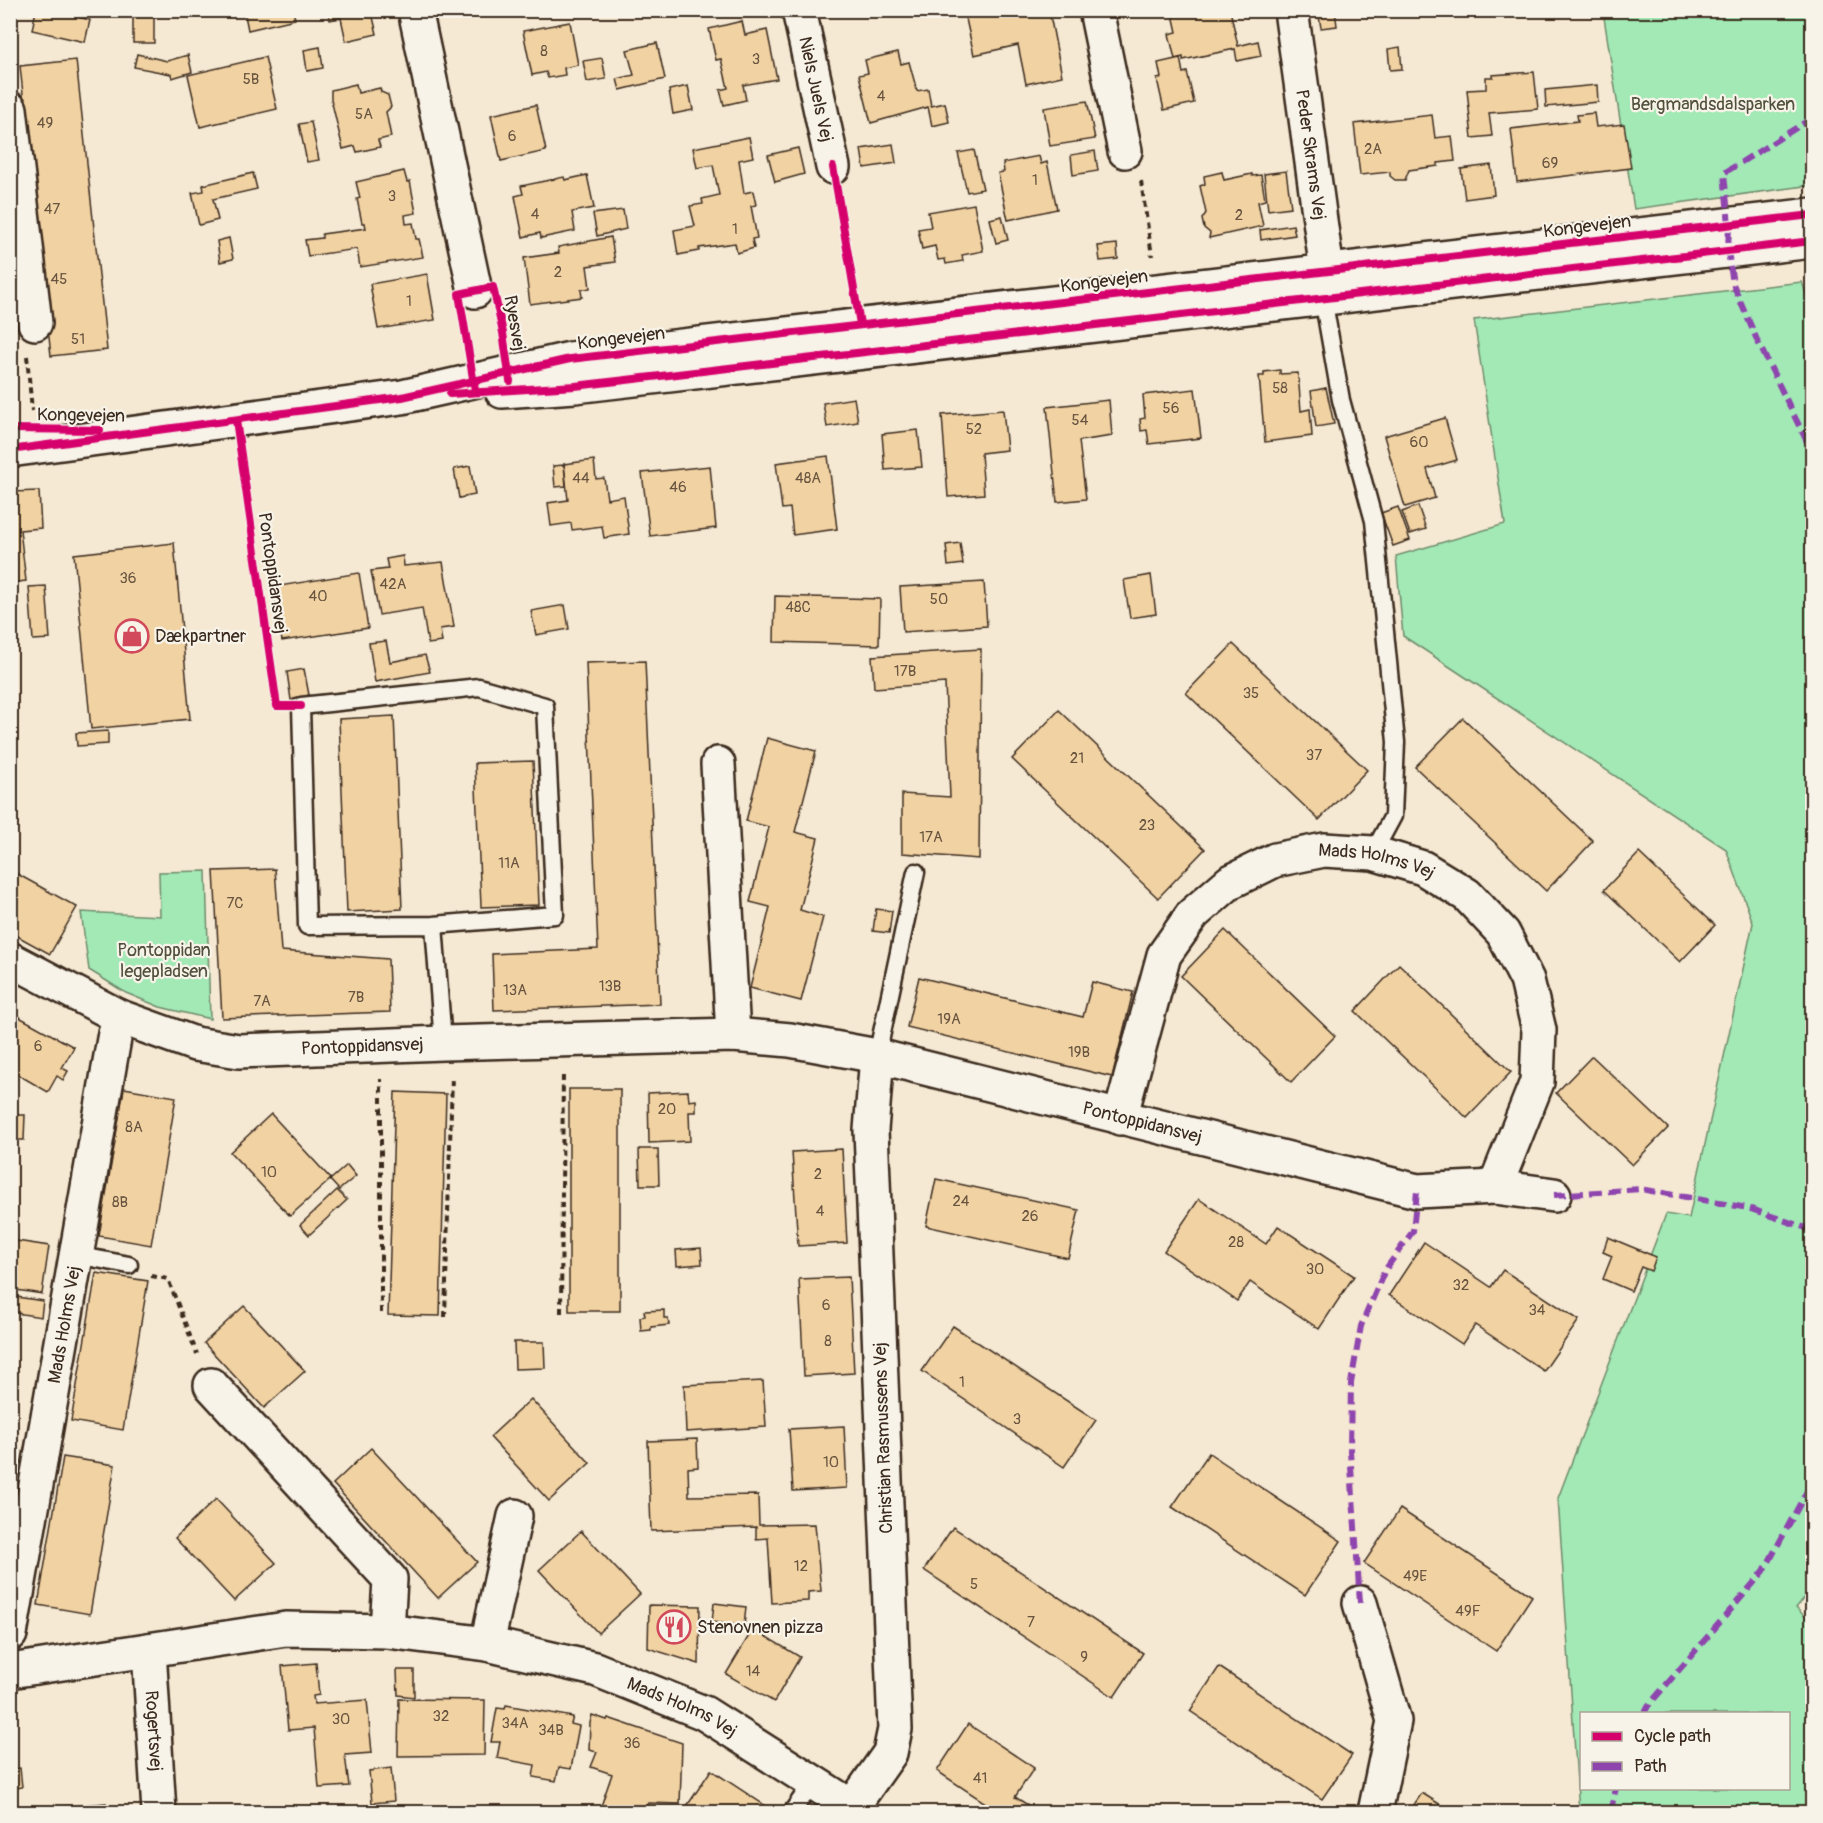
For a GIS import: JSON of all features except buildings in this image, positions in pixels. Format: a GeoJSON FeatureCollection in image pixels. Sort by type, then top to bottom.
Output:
{"type":"FeatureCollection","features":[{"type":"Feature","properties":{"kind":"street","name":"Ryesvej"},"geometry":{"type":"LineString","coordinates":[[415,10],[475,291]]}},
{"type":"Feature","properties":{"kind":"street","name":"Niels Juels Vej"},"geometry":{"type":"LineString","coordinates":[[799,10],[833,167]]}},
{"type":"Feature","properties":{"kind":"street"},"geometry":{"type":"LineString","coordinates":[[1096,10],[1125,151]]}},
{"type":"Feature","properties":{"kind":"street","name":"Peder Skrams Vej"},"geometry":{"type":"LineString","coordinates":[[1291,10],[1325,285]]}},
{"type":"Feature","properties":{"kind":"street"},"geometry":{"type":"LineString","coordinates":[[10,109],[34,323]]}},
{"type":"Feature","properties":{"kind":"street","name":"Kongevejen"},"geometry":{"type":"LineString","coordinates":[[18,436],[151,431],[402,397],[575,386],[1325,285],[1812,215]]}},
{"type":"Feature","properties":{"kind":"street","name":"Kongevejen"},"geometry":{"type":"LineString","coordinates":[[402,397],[570,359],[1157,290],[1325,285],[1812,241]]}},
{"type":"Feature","properties":{"kind":"street"},"geometry":{"type":"LineString","coordinates":[[718,764],[733,1035]]}},
{"type":"Feature","properties":{"kind":"street","name":"Mads Holms Vej"},"geometry":{"type":"LineString","coordinates":[[1120,1118],[1164,955],[1193,914],[1230,882],[1275,860],[1324,850],[1373,853],[1423,868],[1467,895],[1503,933],[1527,980],[1539,1030],[1537,1082],[1495,1187]]}},
{"type":"Feature","properties":{"kind":"street","name":"Pontoppidansvej"},"geometry":{"type":"LineString","coordinates":[[10,959],[120,1017],[195,1044],[239,1051],[733,1035],[790,1040],[877,1056],[1417,1191],[1495,1187],[1554,1194]]}},
{"type":"Feature","properties":{"kind":"street","name":"Mads Holms Vej"},"geometry":{"type":"LineString","coordinates":[[10,1634],[115,1033],[120,1017]]}},
{"type":"Feature","properties":{"kind":"street","name":"Christian Rasmussens Vej"},"geometry":{"type":"LineString","coordinates":[[856,1810],[890,1753],[895,1729],[871,1130],[877,1056]]}},
{"type":"Feature","properties":{"kind":"street"},"geometry":{"type":"LineString","coordinates":[[211,1385],[390,1578],[387,1631]]}},
{"type":"Feature","properties":{"kind":"street"},"geometry":{"type":"LineString","coordinates":[[487,1644],[514,1516]]}},
{"type":"Feature","properties":{"kind":"street"},"geometry":{"type":"LineString","coordinates":[[1360,1603],[1394,1721],[1376,1812]]}},
{"type":"Feature","properties":{"kind":"street","name":"Mads Holms Vej"},"geometry":{"type":"LineString","coordinates":[[10,1671],[286,1629],[387,1631],[487,1644],[595,1669],[704,1713],[856,1810]]}},
{"type":"Feature","properties":{"kind":"street","name":"Rogertsvej"},"geometry":{"type":"LineString","coordinates":[[149,1650],[159,1812]]}},
{"type":"Feature","properties":{"kind":"lane"},"geometry":{"type":"LineString","coordinates":[[1325,285],[1341,400],[1374,521],[1396,742],[1393,816],[1373,853]]}},
{"type":"Feature","properties":{"kind":"lane"},"geometry":{"type":"LineString","coordinates":[[479,687],[545,706],[555,915],[434,925],[307,926],[301,706],[479,687]]}},
{"type":"Feature","properties":{"kind":"lane"},"geometry":{"type":"LineString","coordinates":[[877,1056],[916,872]]}},
{"type":"Feature","properties":{"kind":"lane"},"geometry":{"type":"LineString","coordinates":[[434,925],[448,1043]]}},
{"type":"Feature","properties":{"kind":"lane"},"geometry":{"type":"LineString","coordinates":[[76,1256],[129,1265]]}},
{"type":"Feature","properties":{"kind":"lane"},"geometry":{"type":"LineString","coordinates":[[792,1812],[813,1782]]}},
{"type":"Feature","properties":{"kind":"path"},"geometry":{"type":"LineString","coordinates":[[1125,151],[1136,150],[1157,290]]}},
{"type":"Feature","properties":{"kind":"path"},"geometry":{"type":"LineString","coordinates":[[18,436],[25,334],[34,323]]}},
{"type":"Feature","properties":{"kind":"path"},"geometry":{"type":"LineString","coordinates":[[561,1313],[563,1040]]}},
{"type":"Feature","properties":{"kind":"path"},"geometry":{"type":"LineString","coordinates":[[445,1317],[448,1043]]}},
{"type":"Feature","properties":{"kind":"path"},"geometry":{"type":"LineString","coordinates":[[381,1046],[381,1313]]}},
{"type":"Feature","properties":{"kind":"path"},"geometry":{"type":"LineString","coordinates":[[129,1265],[145,1274],[168,1279],[195,1351],[211,1385]]}},
{"type":"Feature","properties":{"kind":"green space","name":"Bergmandsdalsparken"},"geometry":{"type":"Polygon","coordinates":[[[1603,11],[1812,11],[1812,185],[1634,209],[1603,11]]]}},
{"type":"Feature","properties":{"kind":"green space"},"geometry":{"type":"Polygon","coordinates":[[[1802,282],[1812,311],[1812,1587],[1796,1608],[1812,1623],[1812,1812],[1579,1812],[1558,1498],[1666,1214],[1689,1218],[1753,923],[1726,849],[1403,636],[1396,556],[1505,524],[1474,320],[1802,282]]]}},
{"type":"Feature","properties":{"kind":"green space","name":"Pontoppidan legepladsen"},"geometry":{"type":"Polygon","coordinates":[[[206,871],[210,1019],[160,1007],[126,993],[89,970],[81,912],[160,916],[159,872],[206,871]]]}},
{"type":"Feature","properties":{"kind":"marked path"},"geometry":{"type":"LineString","coordinates":[[1812,118],[1724,173],[1729,225],[1728,251],[1733,284],[1757,340],[1812,452]]}},
{"type":"Feature","properties":{"kind":"marked path"},"geometry":{"type":"LineString","coordinates":[[1554,1195],[1640,1189],[1748,1208],[1812,1230]]}},
{"type":"Feature","properties":{"kind":"marked path"},"geometry":{"type":"LineString","coordinates":[[1360,1603],[1350,1451],[1351,1383],[1361,1326],[1385,1270],[1413,1231],[1417,1191]]}},
{"type":"Feature","properties":{"kind":"marked path"},"geometry":{"type":"LineString","coordinates":[[1645,1712],[1764,1571],[1808,1489],[1812,1473]]}},
{"type":"Feature","properties":{"kind":"marked path"},"geometry":{"type":"LineString","coordinates":[[1613,1812],[1616,1790]]}},
{"type":"Feature","properties":{"kind":"cycle path"},"geometry":{"type":"LineString","coordinates":[[833,167],[860,324]]}},
{"type":"Feature","properties":{"kind":"cycle path"},"geometry":{"type":"LineString","coordinates":[[10,450],[402,397],[570,359],[1812,215]]}},
{"type":"Feature","properties":{"kind":"cycle path"},"geometry":{"type":"LineString","coordinates":[[450,394],[575,386],[1812,241]]}},
{"type":"Feature","properties":{"kind":"cycle path"},"geometry":{"type":"LineString","coordinates":[[475,390],[459,294],[493,287],[510,381]]}},
{"type":"Feature","properties":{"kind":"cycle path"},"geometry":{"type":"LineString","coordinates":[[236,420],[277,706],[301,706]]}},
{"type":"Feature","properties":{"kind":"cycle path"},"geometry":{"type":"LineString","coordinates":[[10,429],[100,430]]}},
{"type":"Feature","properties":{"kind":"place","name":"Dækpartner"},"geometry":{"type":"Point","coordinates":[132,636]}},
{"type":"Feature","properties":{"kind":"place","name":"Stenovnen pizza"},"geometry":{"type":"Point","coordinates":[674,1627]}}]}
